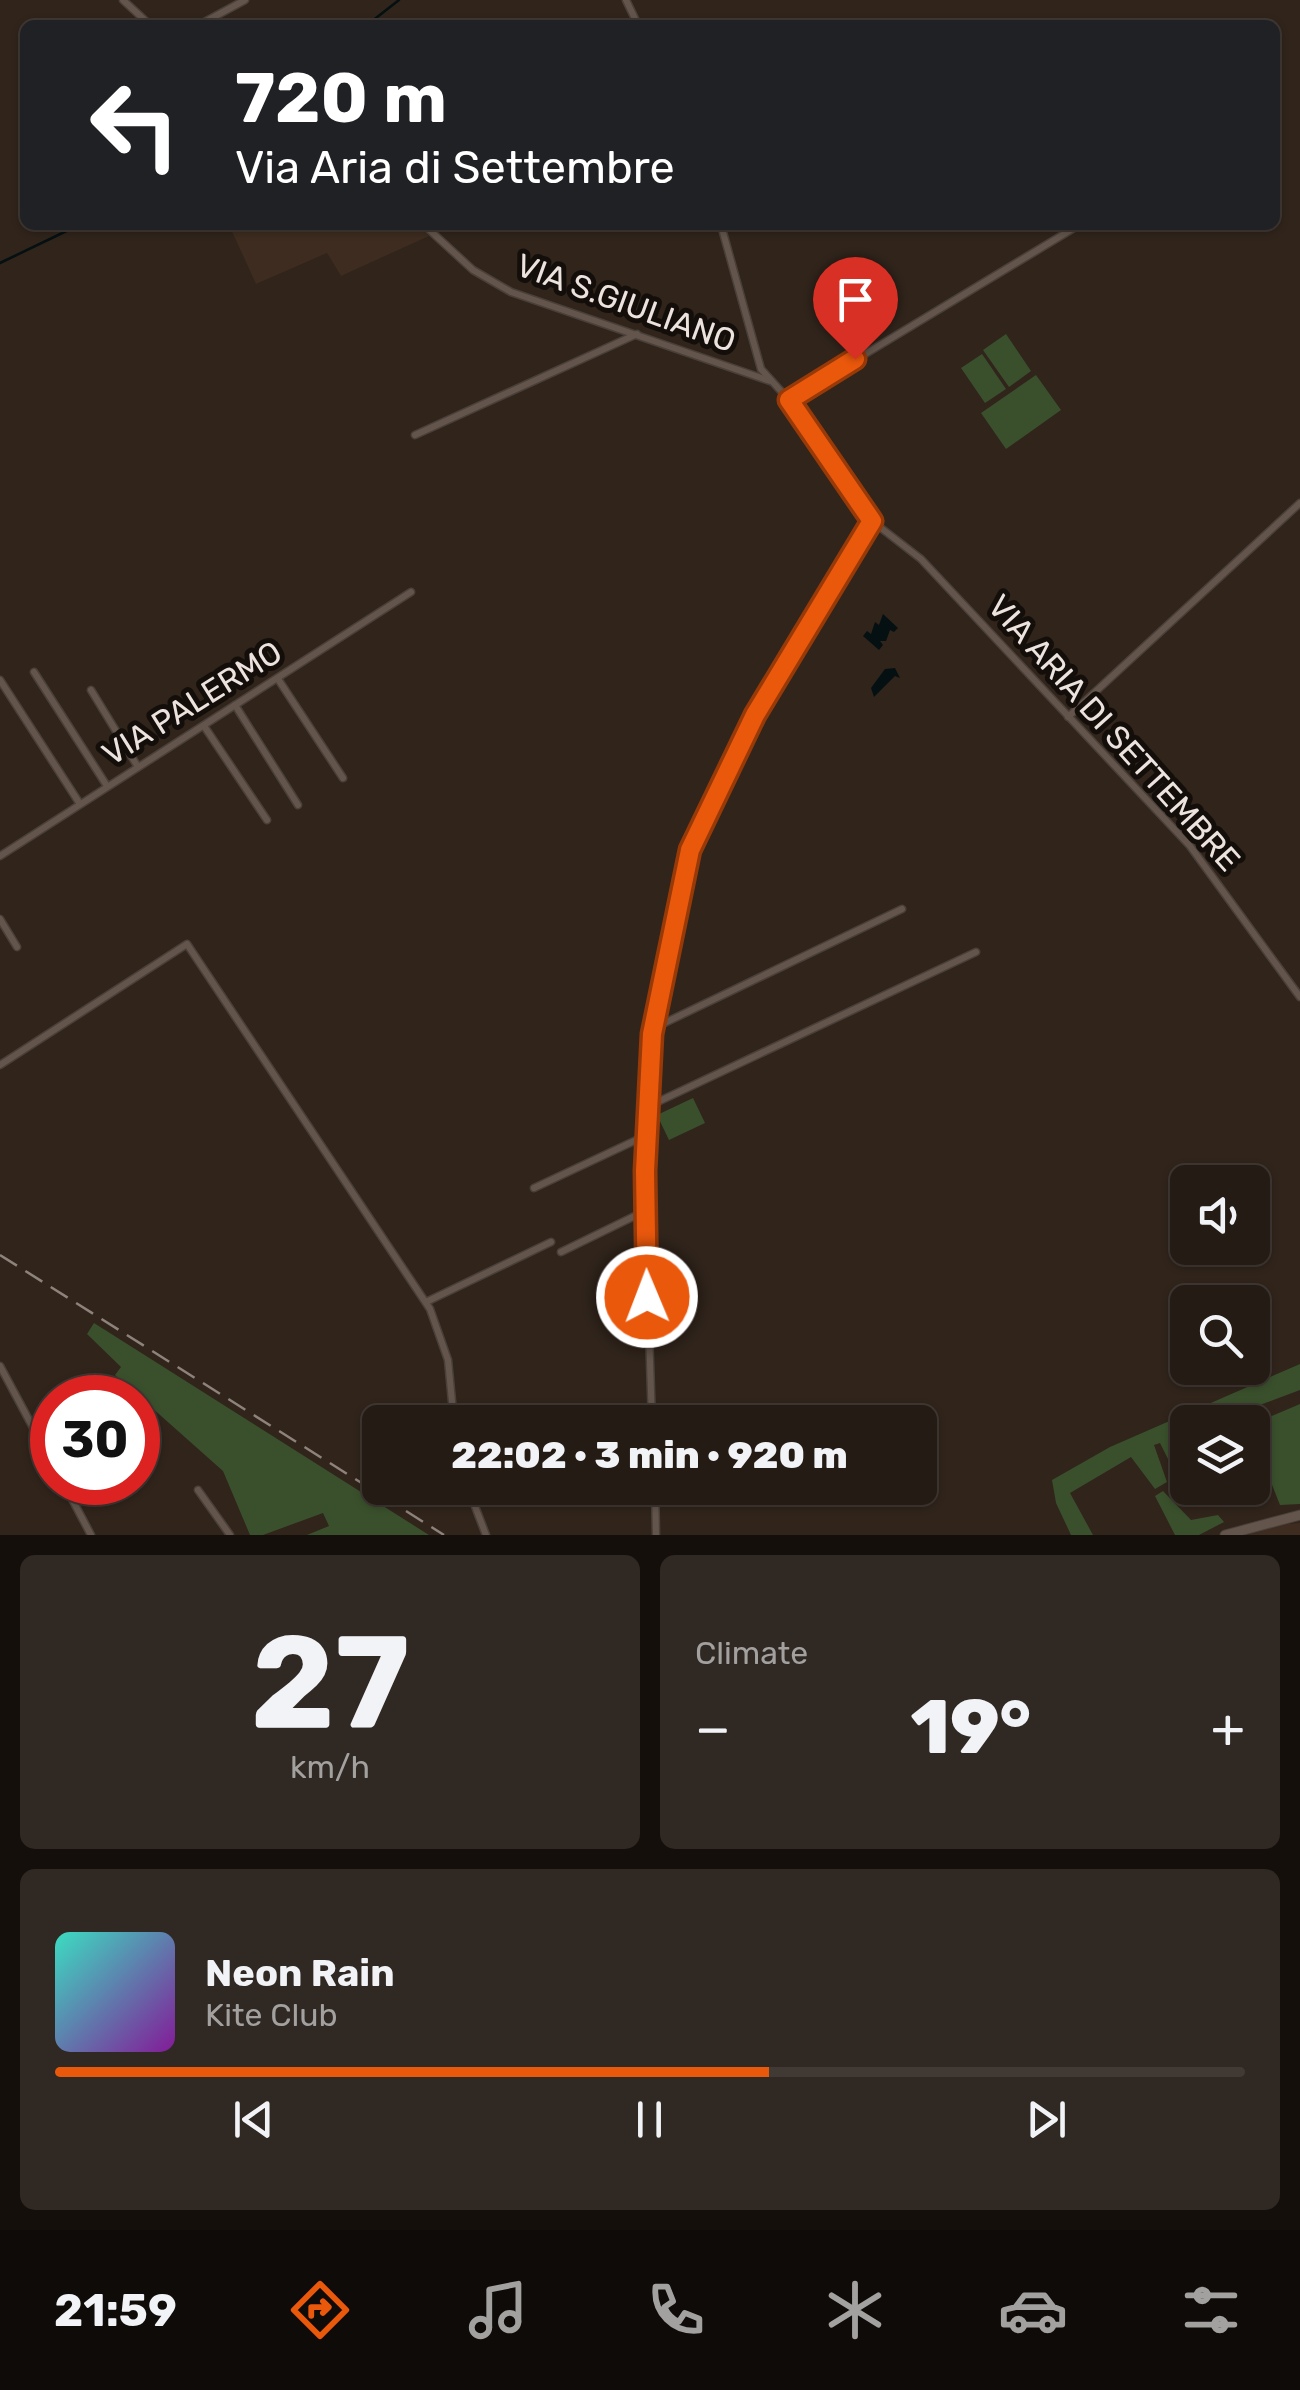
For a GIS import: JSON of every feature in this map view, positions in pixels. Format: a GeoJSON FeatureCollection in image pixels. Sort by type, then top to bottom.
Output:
{"type":"FeatureCollection","features":[{"type":"Feature","properties":{"kind":"main road"},"geometry":{"type":"LineString","coordinates":[[1225,1535],[1300,1516]]}},
{"type":"Feature","properties":{"kind":"street"},"geometry":{"type":"LineString","coordinates":[[123,0],[145,20]]}},
{"type":"Feature","properties":{"kind":"street"},"geometry":{"type":"LineString","coordinates":[[208,20],[245,0]]}},
{"type":"Feature","properties":{"kind":"street","name":"VIA S.GIULIANO"},"geometry":{"type":"LineString","coordinates":[[429,230],[473,270],[511,292],[771,382]]}},
{"type":"Feature","properties":{"kind":"street","name":"VIA ARIA DI SETTEMBRE"},"geometry":{"type":"LineString","coordinates":[[722,230],[762,369],[789,400],[872,521],[921,559],[1190,846],[1300,997]]}},
{"type":"Feature","properties":{"kind":"street"},"geometry":{"type":"LineString","coordinates":[[789,400],[1071,230]]}},
{"type":"Feature","properties":{"kind":"street"},"geometry":{"type":"LineString","coordinates":[[415,435],[638,333]]}},
{"type":"Feature","properties":{"kind":"street"},"geometry":{"type":"LineString","coordinates":[[1068,717],[1299,505]]}},
{"type":"Feature","properties":{"kind":"street"},"geometry":{"type":"LineString","coordinates":[[651,1405],[644,1211],[648,1106],[654,1028],[675,916],[703,818],[755,715],[872,521]]}},
{"type":"Feature","properties":{"kind":"street","name":"VIA PALERMO"},"geometry":{"type":"LineString","coordinates":[[0,856],[411,592]]}},
{"type":"Feature","properties":{"kind":"street"},"geometry":{"type":"LineString","coordinates":[[34,672],[108,786]]}},
{"type":"Feature","properties":{"kind":"street"},"geometry":{"type":"LineString","coordinates":[[278,679],[343,778]]}},
{"type":"Feature","properties":{"kind":"street"},"geometry":{"type":"LineString","coordinates":[[0,680],[80,804]]}},
{"type":"Feature","properties":{"kind":"street"},"geometry":{"type":"LineString","coordinates":[[91,690],[138,767]]}},
{"type":"Feature","properties":{"kind":"street"},"geometry":{"type":"LineString","coordinates":[[235,705],[298,804]]}},
{"type":"Feature","properties":{"kind":"street"},"geometry":{"type":"LineString","coordinates":[[204,726],[267,820]]}},
{"type":"Feature","properties":{"kind":"street"},"geometry":{"type":"LineString","coordinates":[[654,1028],[902,909]]}},
{"type":"Feature","properties":{"kind":"street"},"geometry":{"type":"LineString","coordinates":[[0,919],[17,947]]}},
{"type":"Feature","properties":{"kind":"street"},"geometry":{"type":"LineString","coordinates":[[0,1064],[188,944],[426,1302],[448,1360],[452,1405]]}},
{"type":"Feature","properties":{"kind":"street"},"geometry":{"type":"LineString","coordinates":[[648,1106],[976,952]]}},
{"type":"Feature","properties":{"kind":"street"},"geometry":{"type":"LineString","coordinates":[[534,1188],[647,1135]]}},
{"type":"Feature","properties":{"kind":"street"},"geometry":{"type":"LineString","coordinates":[[561,1252],[644,1211]]}},
{"type":"Feature","properties":{"kind":"street"},"geometry":{"type":"LineString","coordinates":[[426,1302],[551,1242]]}},
{"type":"Feature","properties":{"kind":"street"},"geometry":{"type":"LineString","coordinates":[[0,1366],[30,1417]]}},
{"type":"Feature","properties":{"kind":"street"},"geometry":{"type":"LineString","coordinates":[[198,1490],[230,1535]]}},
{"type":"Feature","properties":{"kind":"street"},"geometry":{"type":"LineString","coordinates":[[75,1505],[91,1535]]}},
{"type":"Feature","properties":{"kind":"street"},"geometry":{"type":"LineString","coordinates":[[475,1505],[486,1535]]}},
{"type":"Feature","properties":{"kind":"street"},"geometry":{"type":"LineString","coordinates":[[655,1505],[656,1535]]}},
{"type":"Feature","properties":{"kind":"shaded area"},"geometry":{"type":"Polygon","coordinates":[[[231,230],[422,230],[429,236],[341,276],[327,253],[256,284],[231,230]]]}},
{"type":"Feature","properties":{"kind":"shaded area"},"geometry":{"type":"Polygon","coordinates":[[[883,614],[898,628],[890,630],[886,641],[880,641],[883,645],[879,650],[863,636],[867,631],[871,634],[883,614]]]}},
{"type":"Feature","properties":{"kind":"shaded area"},"geometry":{"type":"Polygon","coordinates":[[[895,668],[900,678],[895,676],[874,697],[871,688],[885,669],[895,668]]]}},
{"type":"Feature","properties":{"kind":"shaded area"},"geometry":{"type":"Polygon","coordinates":[[[1300,1523],[1300,1535],[1246,1535],[1288,1524],[1300,1523]]]}},
{"type":"Feature","properties":{"kind":"green space"},"geometry":{"type":"Polygon","coordinates":[[[1006,334],[1031,371],[1009,387],[983,350],[1006,334]]]}},
{"type":"Feature","properties":{"kind":"green space"},"geometry":{"type":"Polygon","coordinates":[[[982,354],[1006,389],[985,403],[961,368],[982,354]]]}},
{"type":"Feature","properties":{"kind":"green space"},"geometry":{"type":"Polygon","coordinates":[[[1036,375],[1061,410],[1006,449],[981,413],[1036,375]]]}},
{"type":"Feature","properties":{"kind":"green space"},"geometry":{"type":"Polygon","coordinates":[[[693,1098],[705,1123],[669,1140],[657,1115],[693,1098]]]}},
{"type":"Feature","properties":{"kind":"green space"},"geometry":{"type":"Polygon","coordinates":[[[94,1323],[362,1493],[362,1505],[382,1505],[429,1535],[307,1535],[329,1526],[323,1513],[263,1535],[250,1535],[223,1471],[160,1415],[160,1375],[115,1375],[121,1367],[87,1334],[94,1323]]]}},
{"type":"Feature","properties":{"kind":"green space"},"geometry":{"type":"Polygon","coordinates":[[[1300,1364],[1300,1390],[1260,1405],[1206,1405],[1252,1385],[1270,1385],[1270,1377],[1300,1364]]]}},
{"type":"Feature","properties":{"kind":"green space"},"geometry":{"type":"Polygon","coordinates":[[[1300,1404],[1300,1504],[1280,1505],[1270,1480],[1270,1417],[1300,1404]]]}},
{"type":"Feature","properties":{"kind":"green space"},"geometry":{"type":"Polygon","coordinates":[[[1170,1421],[1170,1463],[1160,1443],[1154,1445],[1167,1482],[1155,1489],[1131,1457],[1070,1493],[1093,1535],[1071,1535],[1056,1503],[1052,1480],[1110,1447],[1170,1421]]]}},
{"type":"Feature","properties":{"kind":"green space"},"geometry":{"type":"Polygon","coordinates":[[[1163,1491],[1170,1498],[1170,1505],[1177,1505],[1191,1520],[1218,1515],[1224,1522],[1199,1535],[1175,1535],[1155,1496],[1163,1491]]]}},
{"type":"Feature","properties":{"kind":"waterway"},"geometry":{"type":"LineString","coordinates":[[373,20],[399,0]]}},
{"type":"Feature","properties":{"kind":"waterway"},"geometry":{"type":"LineString","coordinates":[[0,263],[69,230]]}},
{"type":"Feature","properties":{"kind":"railway"},"geometry":{"type":"LineString","coordinates":[[0,1255],[444,1535]]}},
{"type":"Feature","properties":{"kind":"route"},"geometry":{"type":"LineString","coordinates":[[647,1297],[644,1211],[652,1034],[690,850],[755,715],[872,521],[789,400],[855,359]]}}]}
